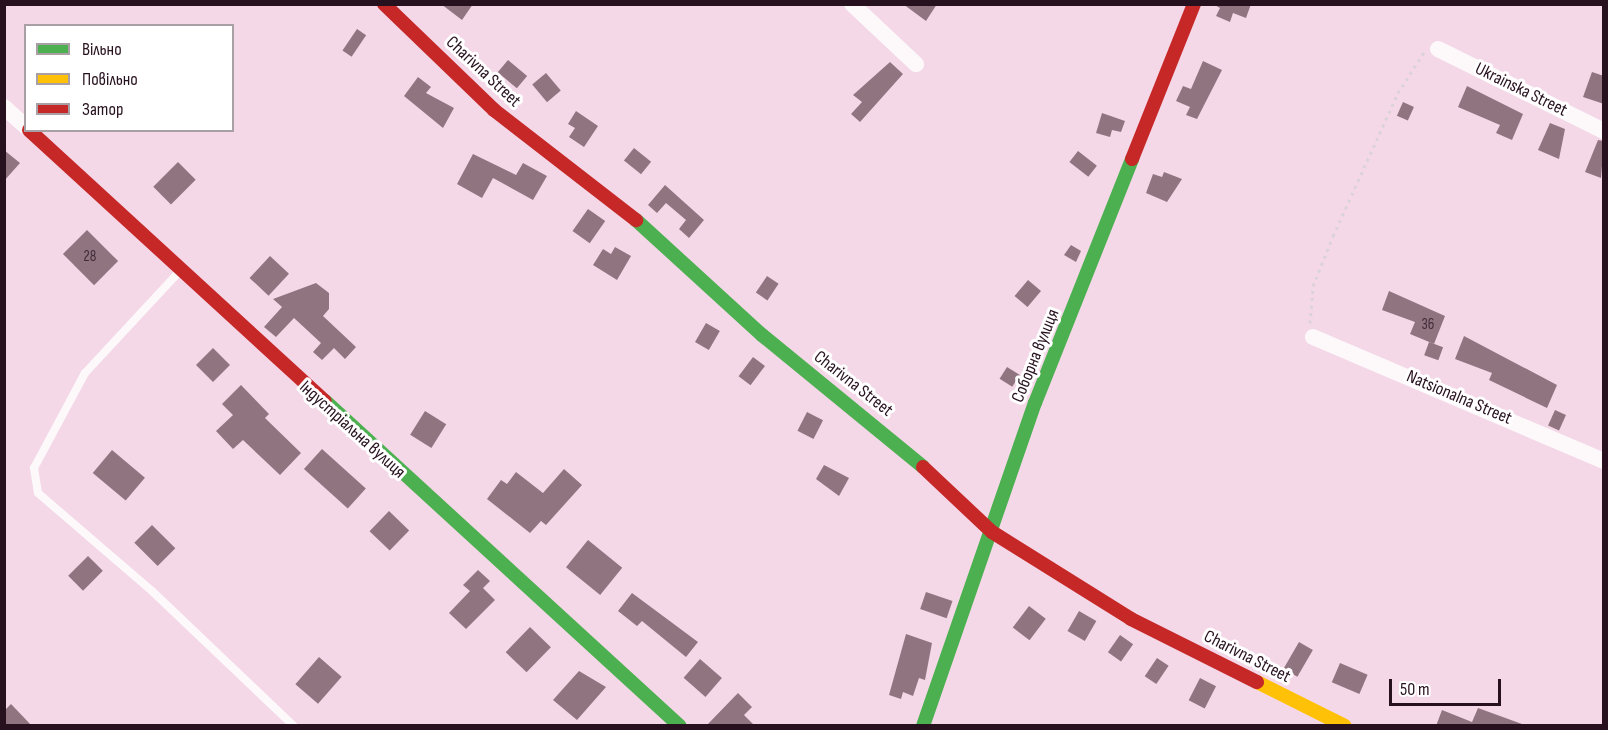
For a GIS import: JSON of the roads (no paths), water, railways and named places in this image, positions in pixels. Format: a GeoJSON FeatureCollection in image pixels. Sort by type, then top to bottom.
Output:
{"type":"FeatureCollection","features":[{"type":"Feature","properties":{"kind":"street","name":"Charivna Street"},"geometry":{"type":"LineString","coordinates":[[384,4],[494,110],[629,214],[762,335],[890,436],[992,532],[1131,619],[1345,726]]}},
{"type":"Feature","properties":{"kind":"street"},"geometry":{"type":"LineString","coordinates":[[852,4],[916,64]]}},
{"type":"Feature","properties":{"kind":"street","name":"Соборна вулиця"},"geometry":{"type":"LineString","coordinates":[[923,726],[1035,403],[1194,4]]}},
{"type":"Feature","properties":{"kind":"street","name":"Ukrainska Street"},"geometry":{"type":"LineString","coordinates":[[1438,49],[1604,131]]}},
{"type":"Feature","properties":{"kind":"street"},"geometry":{"type":"LineString","coordinates":[[4,107],[24,125]]}},
{"type":"Feature","properties":{"kind":"street","name":"Індустріальна вулиця"},"geometry":{"type":"LineString","coordinates":[[31,132],[178,273],[680,726]]}},
{"type":"Feature","properties":{"kind":"street","name":"Natsionalna Street"},"geometry":{"type":"LineString","coordinates":[[1313,337],[1604,460]]}},
{"type":"Feature","properties":{"kind":"lane"},"geometry":{"type":"LineString","coordinates":[[178,273],[85,373],[34,468],[38,493],[152,591],[294,726]]}}]}
